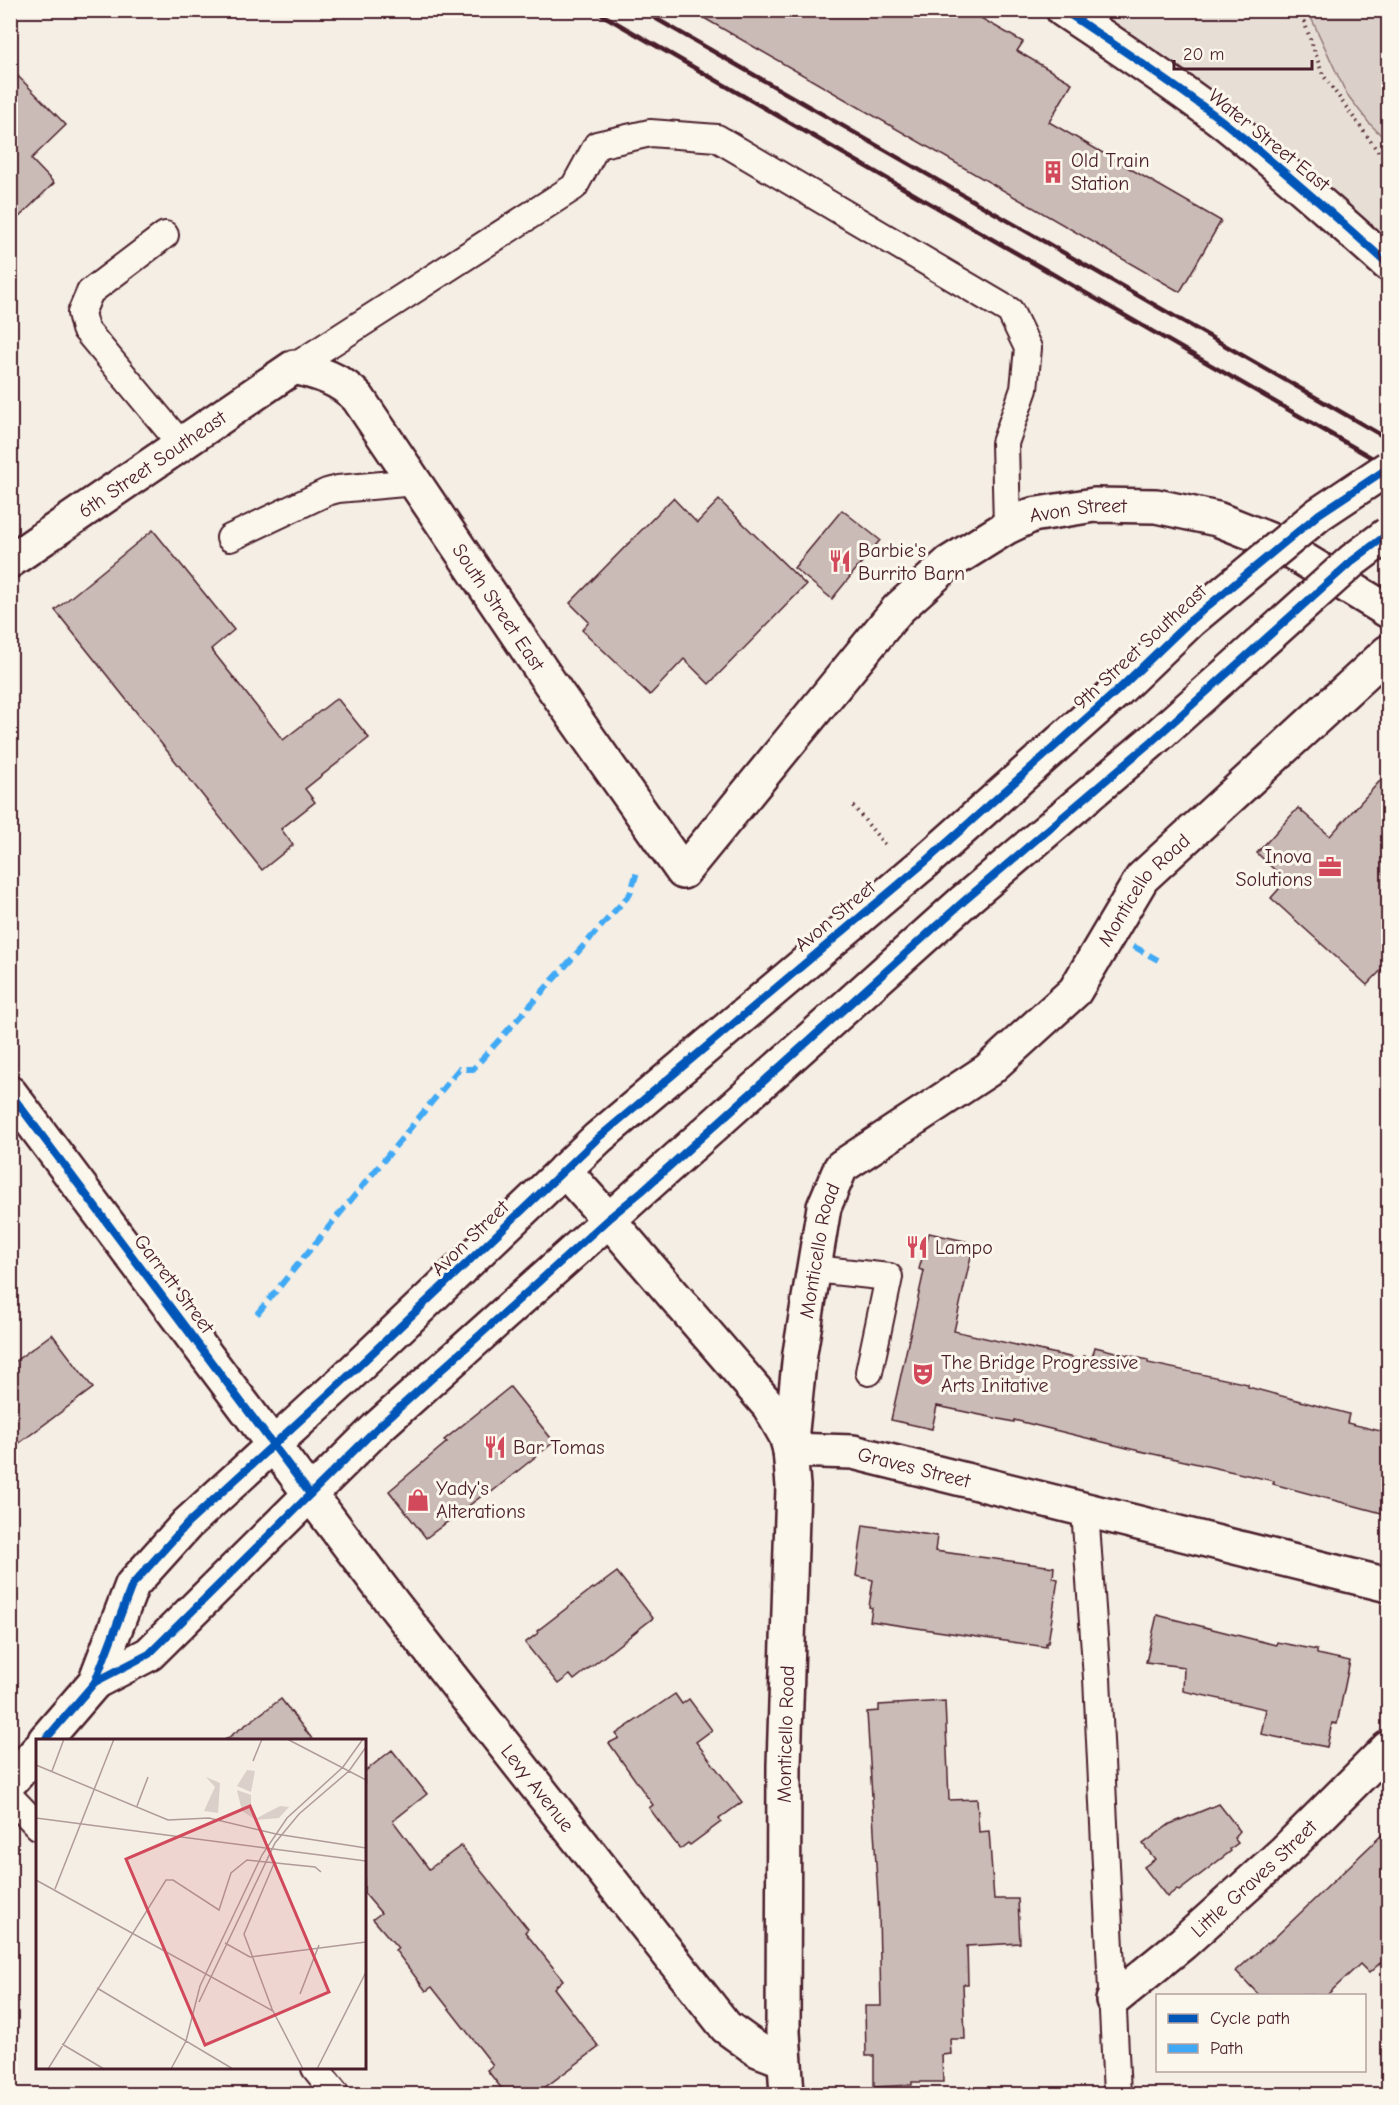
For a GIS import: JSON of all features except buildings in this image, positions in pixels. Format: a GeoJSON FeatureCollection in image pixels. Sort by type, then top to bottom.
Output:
{"type":"FeatureCollection","features":[{"type":"Feature","properties":{"kind":"street","name":"Water Street East"},"geometry":{"type":"LineString","coordinates":[[1063,10],[1134,57],[1224,123],[1322,204],[1389,264]]}},
{"type":"Feature","properties":{"kind":"street","name":"6th Street Southeast"},"geometry":{"type":"LineString","coordinates":[[10,561],[294,367]]}},
{"type":"Feature","properties":{"kind":"street","name":"South Street East"},"geometry":{"type":"LineString","coordinates":[[294,367],[324,374],[347,386],[358,398],[550,683],[683,872]]}},
{"type":"Feature","properties":{"kind":"street","name":"9th Street Southeast"},"geometry":{"type":"LineString","coordinates":[[924,863],[1108,699],[1191,620],[1318,514],[1389,468]]}},
{"type":"Feature","properties":{"kind":"street","name":"Avon Street"},"geometry":{"type":"LineString","coordinates":[[683,872],[898,609],[949,563],[1007,526],[1032,515],[1094,505],[1156,506],[1217,519],[1275,542],[1389,611]]}},
{"type":"Feature","properties":{"kind":"street","name":"Avon Street"},"geometry":{"type":"LineString","coordinates":[[95,1682],[149,1654],[385,1421],[608,1219],[964,901],[1152,741],[1352,561],[1389,534]]}},
{"type":"Feature","properties":{"kind":"street","name":"Monticello Road"},"geometry":{"type":"LineString","coordinates":[[787,2094],[783,2032],[784,1765],[793,1486],[789,1450],[800,1353],[824,1207],[842,1167],[988,1070],[1075,992],[1142,878],[1389,652]]}},
{"type":"Feature","properties":{"kind":"street","name":"Avon Street"},"geometry":{"type":"LineString","coordinates":[[46,1739],[95,1682],[132,1585],[187,1524],[274,1445],[598,1138],[924,863]]}},
{"type":"Feature","properties":{"kind":"street","name":"Garrett Street"},"geometry":{"type":"LineString","coordinates":[[10,1093],[310,1494]]}},
{"type":"Feature","properties":{"kind":"street"},"geometry":{"type":"LineString","coordinates":[[564,1170],[769,1406],[786,1436],[789,1450]]}},
{"type":"Feature","properties":{"kind":"street","name":"Graves Street"},"geometry":{"type":"LineString","coordinates":[[789,1450],[854,1452],[1389,1585]]}},
{"type":"Feature","properties":{"kind":"street","name":"Levy Avenue"},"geometry":{"type":"LineString","coordinates":[[310,1494],[394,1605],[726,2027],[758,2050],[784,2060]]}},
{"type":"Feature","properties":{"kind":"street","name":"Little Graves Street"},"geometry":{"type":"LineString","coordinates":[[1113,2000],[1183,1943],[1285,1851],[1389,1748]]}},
{"type":"Feature","properties":{"kind":"street"},"geometry":{"type":"LineString","coordinates":[[10,1782],[36,1752]]}},
{"type":"Feature","properties":{"kind":"lane"},"geometry":{"type":"LineString","coordinates":[[294,367],[574,187],[597,145],[650,133],[717,138],[1010,311],[1028,348],[1024,389],[1005,442],[1007,526]]}},
{"type":"Feature","properties":{"kind":"lane"},"geometry":{"type":"LineString","coordinates":[[165,235],[90,292],[81,313],[85,329],[180,443]]}},
{"type":"Feature","properties":{"kind":"lane"},"geometry":{"type":"LineString","coordinates":[[230,538],[327,492],[415,482]]}},
{"type":"Feature","properties":{"kind":"lane"},"geometry":{"type":"LineString","coordinates":[[814,1269],[889,1277],[869,1372]]}},
{"type":"Feature","properties":{"kind":"lane"},"geometry":{"type":"LineString","coordinates":[[1085,1511],[1097,1678],[1118,2094]]}},
{"type":"Feature","properties":{"kind":"lane"},"geometry":{"type":"LineString","coordinates":[[10,1797],[36,1824]]}},
{"type":"Feature","properties":{"kind":"lane"},"geometry":{"type":"LineString","coordinates":[[317,2069],[336,2094]]}},
{"type":"Feature","properties":{"kind":"path"},"geometry":{"type":"LineString","coordinates":[[1300,10],[1323,75],[1380,154],[1389,160]]}},
{"type":"Feature","properties":{"kind":"path"},"geometry":{"type":"LineString","coordinates":[[853,806],[889,849]]}},
{"type":"Feature","properties":{"kind":"shaded area"},"geometry":{"type":"Polygon","coordinates":[[[1063,11],[1388,11],[1388,264],[1063,11]]]}},
{"type":"Feature","properties":{"kind":"shaded area"},"geometry":{"type":"Polygon","coordinates":[[[1308,11],[1388,11],[1388,142],[1369,123],[1346,93],[1308,11]]]}},
{"type":"Feature","properties":{"kind":"railway"},"geometry":{"type":"LineString","coordinates":[[594,10],[1388,467]]}},
{"type":"Feature","properties":{"kind":"railway"},"geometry":{"type":"LineString","coordinates":[[641,10],[1388,439]]}},
{"type":"Feature","properties":{"kind":"marked path"},"geometry":{"type":"LineString","coordinates":[[257,1314],[459,1069],[473,1069],[630,894],[637,872]]}},
{"type":"Feature","properties":{"kind":"marked path"},"geometry":{"type":"LineString","coordinates":[[1133,946],[1158,960]]}},
{"type":"Feature","properties":{"kind":"cycle path"},"geometry":{"type":"LineString","coordinates":[[1063,10],[1225,123],[1308,192],[1388,264]]}},
{"type":"Feature","properties":{"kind":"cycle path"},"geometry":{"type":"LineString","coordinates":[[46,1739],[95,1682],[132,1585],[187,1524],[344,1380],[598,1138],[924,863],[1117,691],[1191,620],[1319,514],[1388,468]]}},
{"type":"Feature","properties":{"kind":"cycle path"},"geometry":{"type":"LineString","coordinates":[[95,1682],[149,1654],[377,1428],[608,1219],[964,901],[1152,741],[1352,561],[1388,534]]}},
{"type":"Feature","properties":{"kind":"cycle path"},"geometry":{"type":"LineString","coordinates":[[10,1093],[310,1494]]}},
{"type":"Feature","properties":{"kind":"place","name":"Old Train Station"},"geometry":{"type":"Point","coordinates":[1053,172]}},
{"type":"Feature","properties":{"kind":"place","name":"Barbie's Burrito Barn"},"geometry":{"type":"Point","coordinates":[840,561]}},
{"type":"Feature","properties":{"kind":"place","name":"Inova Solutions"},"geometry":{"type":"Point","coordinates":[1330,867]}},
{"type":"Feature","properties":{"kind":"place","name":"Lampo"},"geometry":{"type":"Point","coordinates":[917,1247]}},
{"type":"Feature","properties":{"kind":"place","name":"The Bridge Progressive Arts Initative"},"geometry":{"type":"Point","coordinates":[923,1374]}},
{"type":"Feature","properties":{"kind":"place","name":"Bar Tomas"},"geometry":{"type":"Point","coordinates":[495,1447]}},
{"type":"Feature","properties":{"kind":"place","name":"Yady's Alterations"},"geometry":{"type":"Point","coordinates":[418,1500]}}]}
